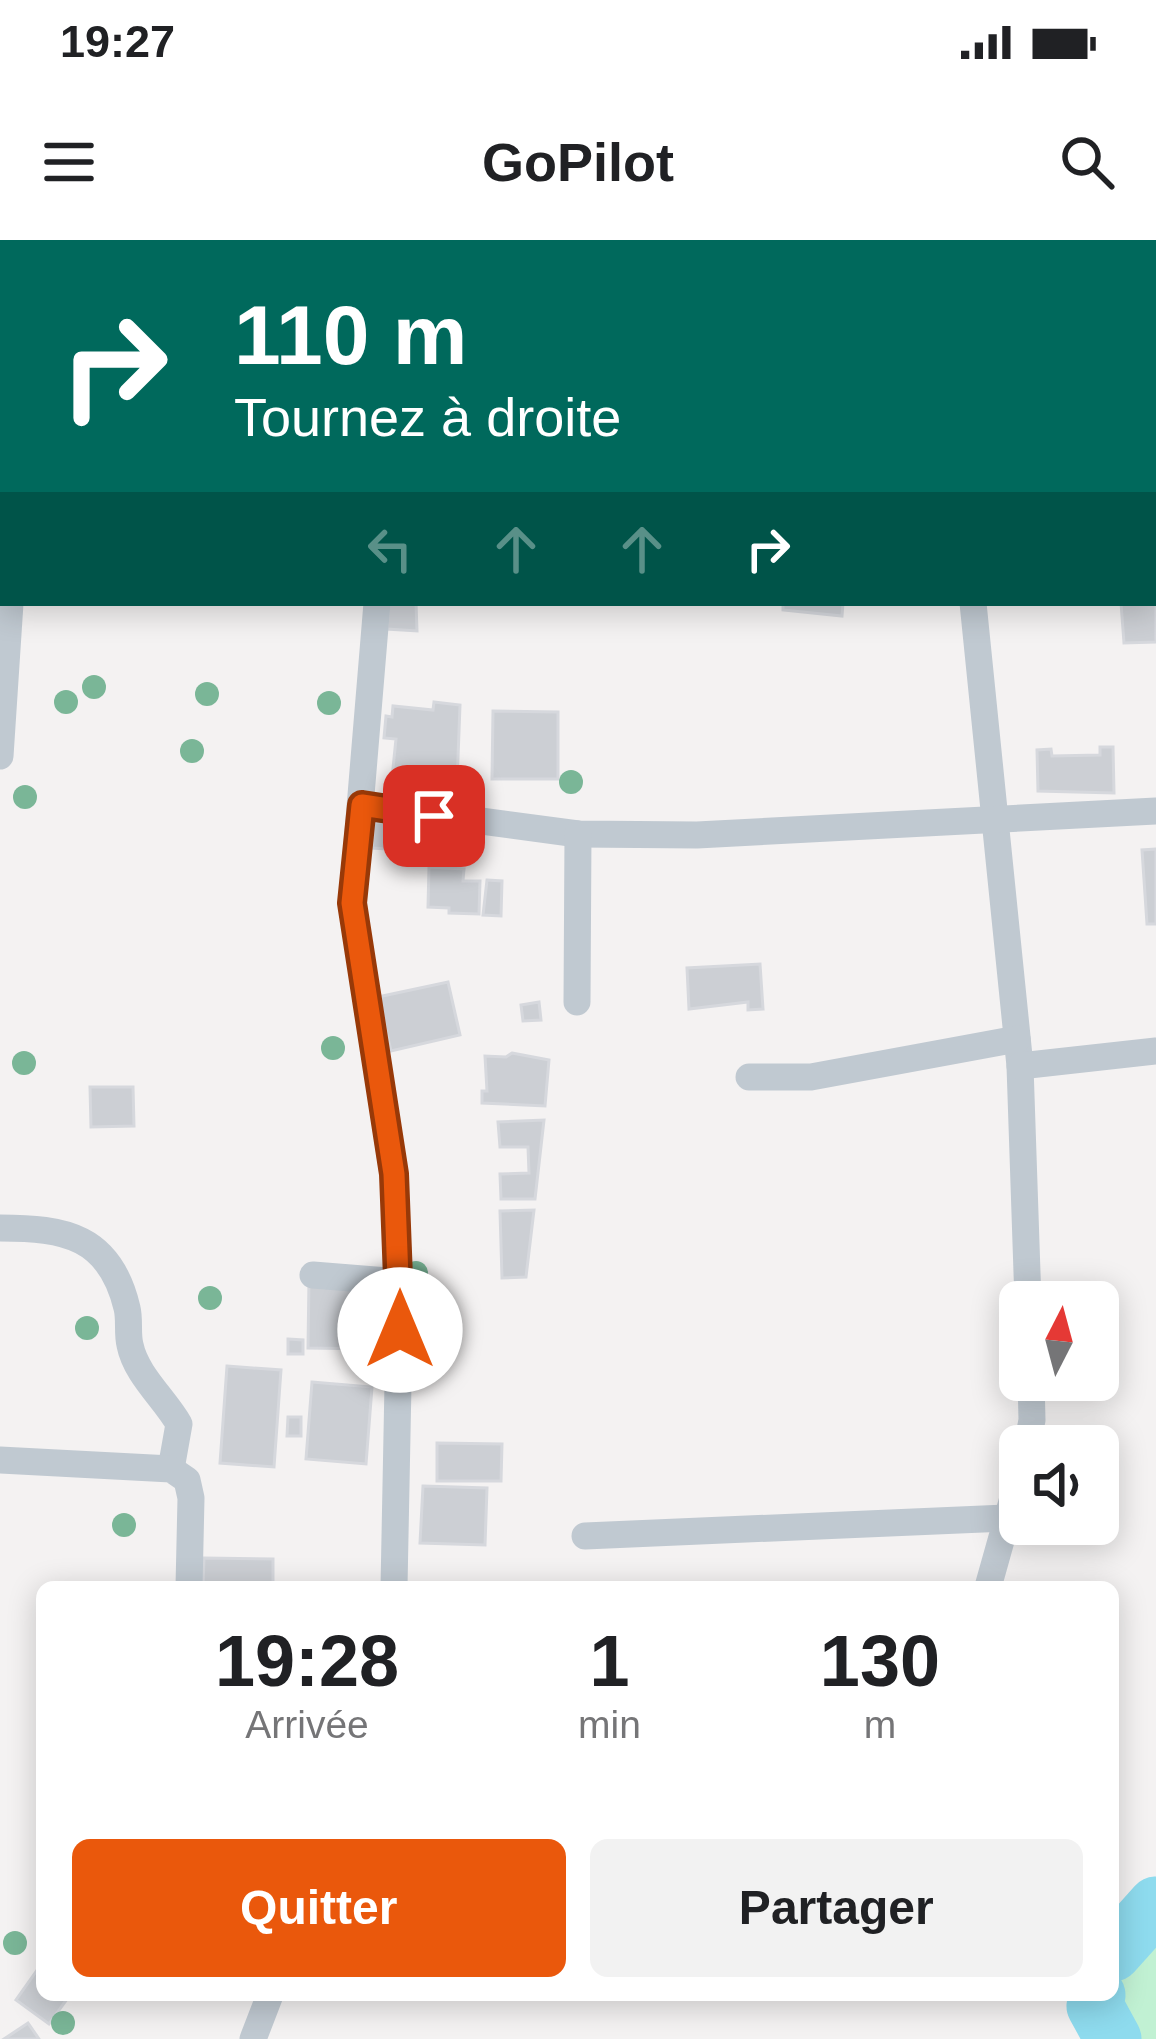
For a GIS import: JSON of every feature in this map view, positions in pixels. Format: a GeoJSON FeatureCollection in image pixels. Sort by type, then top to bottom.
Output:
{"type":"FeatureCollection","features":[{"type":"Feature","properties":{"kind":"street"},"geometry":{"type":"LineString","coordinates":[[0,756],[10,606]]}},
{"type":"Feature","properties":{"kind":"street"},"geometry":{"type":"LineString","coordinates":[[377,606],[352,903],[394,1174],[400,1282],[394,1581]]}},
{"type":"Feature","properties":{"kind":"street"},"geometry":{"type":"LineString","coordinates":[[974,606],[1018,1053],[1027,1281]]}},
{"type":"Feature","properties":{"kind":"street"},"geometry":{"type":"LineString","coordinates":[[362,805],[578,834],[697,835],[1156,812]]}},
{"type":"Feature","properties":{"kind":"street"},"geometry":{"type":"LineString","coordinates":[[577,1002],[578,834]]}},
{"type":"Feature","properties":{"kind":"street"},"geometry":{"type":"LineString","coordinates":[[749,1077],[811,1077],[1018,1053],[1156,1051]]}},
{"type":"Feature","properties":{"kind":"street"},"geometry":{"type":"LineString","coordinates":[[0,1228],[46,1228],[76,1234],[116,1272],[128,1312],[130,1348],[179,1424],[171,1469]]}},
{"type":"Feature","properties":{"kind":"street"},"geometry":{"type":"LineString","coordinates":[[313,1275],[400,1282]]}},
{"type":"Feature","properties":{"kind":"street"},"geometry":{"type":"LineString","coordinates":[[0,1460],[171,1469],[187,1480],[191,1498],[189,1581]]}},
{"type":"Feature","properties":{"kind":"street"},"geometry":{"type":"LineString","coordinates":[[585,1536],[999,1518]]}},
{"type":"Feature","properties":{"kind":"street"},"geometry":{"type":"LineString","coordinates":[[990,1581],[999,1545]]}},
{"type":"Feature","properties":{"kind":"street"},"geometry":{"type":"LineString","coordinates":[[253,2039],[268,2001]]}},
{"type":"Feature","properties":{"kind":"green space"},"geometry":{"type":"Polygon","coordinates":[[[1156,1905],[1156,2039],[1113,2039],[1095,2006],[1096,2001],[1119,2001],[1119,1946],[1156,1905]]]}},
{"type":"Feature","properties":{"kind":"building"},"geometry":{"type":"Polygon","coordinates":[[[389,606],[416,606],[417,631],[387,629],[389,606]]]}},
{"type":"Feature","properties":{"kind":"building"},"geometry":{"type":"Polygon","coordinates":[[[783,606],[843,606],[842,616],[783,610],[783,606]]]}},
{"type":"Feature","properties":{"kind":"building"},"geometry":{"type":"Polygon","coordinates":[[[1121,606],[1156,606],[1156,642],[1124,643],[1121,606]]]}},
{"type":"Feature","properties":{"kind":"building"},"geometry":{"type":"Polygon","coordinates":[[[434,702],[460,705],[457,784],[392,778],[396,739],[384,738],[386,716],[392,717],[393,706],[433,710],[434,702]]]}},
{"type":"Feature","properties":{"kind":"building"},"geometry":{"type":"Polygon","coordinates":[[[493,711],[558,712],[558,779],[492,779],[493,711]]]}},
{"type":"Feature","properties":{"kind":"building"},"geometry":{"type":"Polygon","coordinates":[[[1100,747],[1113,747],[1114,793],[1038,791],[1037,750],[1051,749],[1052,756],[1100,755],[1100,747]]]}},
{"type":"Feature","properties":{"kind":"building"},"geometry":{"type":"Polygon","coordinates":[[[374,822],[405,824],[403,850],[372,848],[374,822]]]}},
{"type":"Feature","properties":{"kind":"building"},"geometry":{"type":"Polygon","coordinates":[[[1156,849],[1156,924],[1147,924],[1142,850],[1156,849]]]}},
{"type":"Feature","properties":{"kind":"building"},"geometry":{"type":"Polygon","coordinates":[[[429,867],[464,869],[463,881],[480,881],[479,914],[428,907],[429,867]]]}},
{"type":"Feature","properties":{"kind":"building"},"geometry":{"type":"Polygon","coordinates":[[[487,880],[502,881],[501,916],[483,915],[487,880]]]}},
{"type":"Feature","properties":{"kind":"building"},"geometry":{"type":"Polygon","coordinates":[[[760,964],[763,1009],[748,1010],[748,1002],[689,1009],[687,968],[760,964]]]}},
{"type":"Feature","properties":{"kind":"building"},"geometry":{"type":"Polygon","coordinates":[[[448,982],[460,1035],[391,1051],[378,997],[448,982]]]}},
{"type":"Feature","properties":{"kind":"building"},"geometry":{"type":"Polygon","coordinates":[[[539,1002],[541,1020],[523,1021],[521,1005],[539,1002]]]}},
{"type":"Feature","properties":{"kind":"building"},"geometry":{"type":"Polygon","coordinates":[[[512,1053],[549,1060],[545,1106],[482,1103],[482,1091],[487,1091],[485,1056],[512,1053]]]}},
{"type":"Feature","properties":{"kind":"building"},"geometry":{"type":"Polygon","coordinates":[[[90,1087],[133,1087],[134,1126],[91,1127],[90,1087]]]}},
{"type":"Feature","properties":{"kind":"building"},"geometry":{"type":"Polygon","coordinates":[[[544,1120],[535,1199],[501,1199],[500,1174],[529,1173],[528,1147],[500,1147],[498,1122],[544,1120]]]}},
{"type":"Feature","properties":{"kind":"building"},"geometry":{"type":"Polygon","coordinates":[[[534,1210],[526,1277],[502,1278],[500,1211],[534,1210]]]}},
{"type":"Feature","properties":{"kind":"building"},"geometry":{"type":"Polygon","coordinates":[[[309,1280],[363,1281],[377,1294],[371,1349],[308,1348],[309,1280]]]}},
{"type":"Feature","properties":{"kind":"building"},"geometry":{"type":"Polygon","coordinates":[[[288,1339],[303,1340],[303,1354],[288,1354],[288,1339]]]}},
{"type":"Feature","properties":{"kind":"building"},"geometry":{"type":"Polygon","coordinates":[[[227,1366],[281,1370],[274,1467],[220,1463],[227,1366]]]}},
{"type":"Feature","properties":{"kind":"building"},"geometry":{"type":"Polygon","coordinates":[[[312,1382],[372,1387],[366,1464],[306,1459],[312,1382]]]}},
{"type":"Feature","properties":{"kind":"building"},"geometry":{"type":"Polygon","coordinates":[[[288,1417],[301,1417],[301,1436],[287,1436],[288,1417]]]}},
{"type":"Feature","properties":{"kind":"building"},"geometry":{"type":"Polygon","coordinates":[[[437,1443],[502,1444],[501,1481],[437,1481],[437,1443]]]}},
{"type":"Feature","properties":{"kind":"building"},"geometry":{"type":"Polygon","coordinates":[[[423,1486],[487,1488],[485,1545],[420,1543],[423,1486]]]}},
{"type":"Feature","properties":{"kind":"building"},"geometry":{"type":"Polygon","coordinates":[[[204,1558],[273,1559],[273,1581],[203,1581],[204,1558]]]}},
{"type":"Feature","properties":{"kind":"building"},"geometry":{"type":"Polygon","coordinates":[[[36,1972],[36,2001],[66,2001],[49,2024],[16,2000],[36,1972]]]}},
{"type":"Feature","properties":{"kind":"building"},"geometry":{"type":"Polygon","coordinates":[[[28,2023],[39,2039],[4,2039],[28,2023]]]}},
{"type":"Feature","properties":{"kind":"waterway"},"geometry":{"type":"LineString","coordinates":[[1119,1946],[1156,1905]]}},
{"type":"Feature","properties":{"kind":"waterway"},"geometry":{"type":"LineString","coordinates":[[1096,2001],[1113,2039]]}},
{"type":"Feature","properties":{"kind":"route"},"geometry":{"type":"LineString","coordinates":[[400,1330],[394,1174],[352,903],[362,805],[434,816]]}}]}
